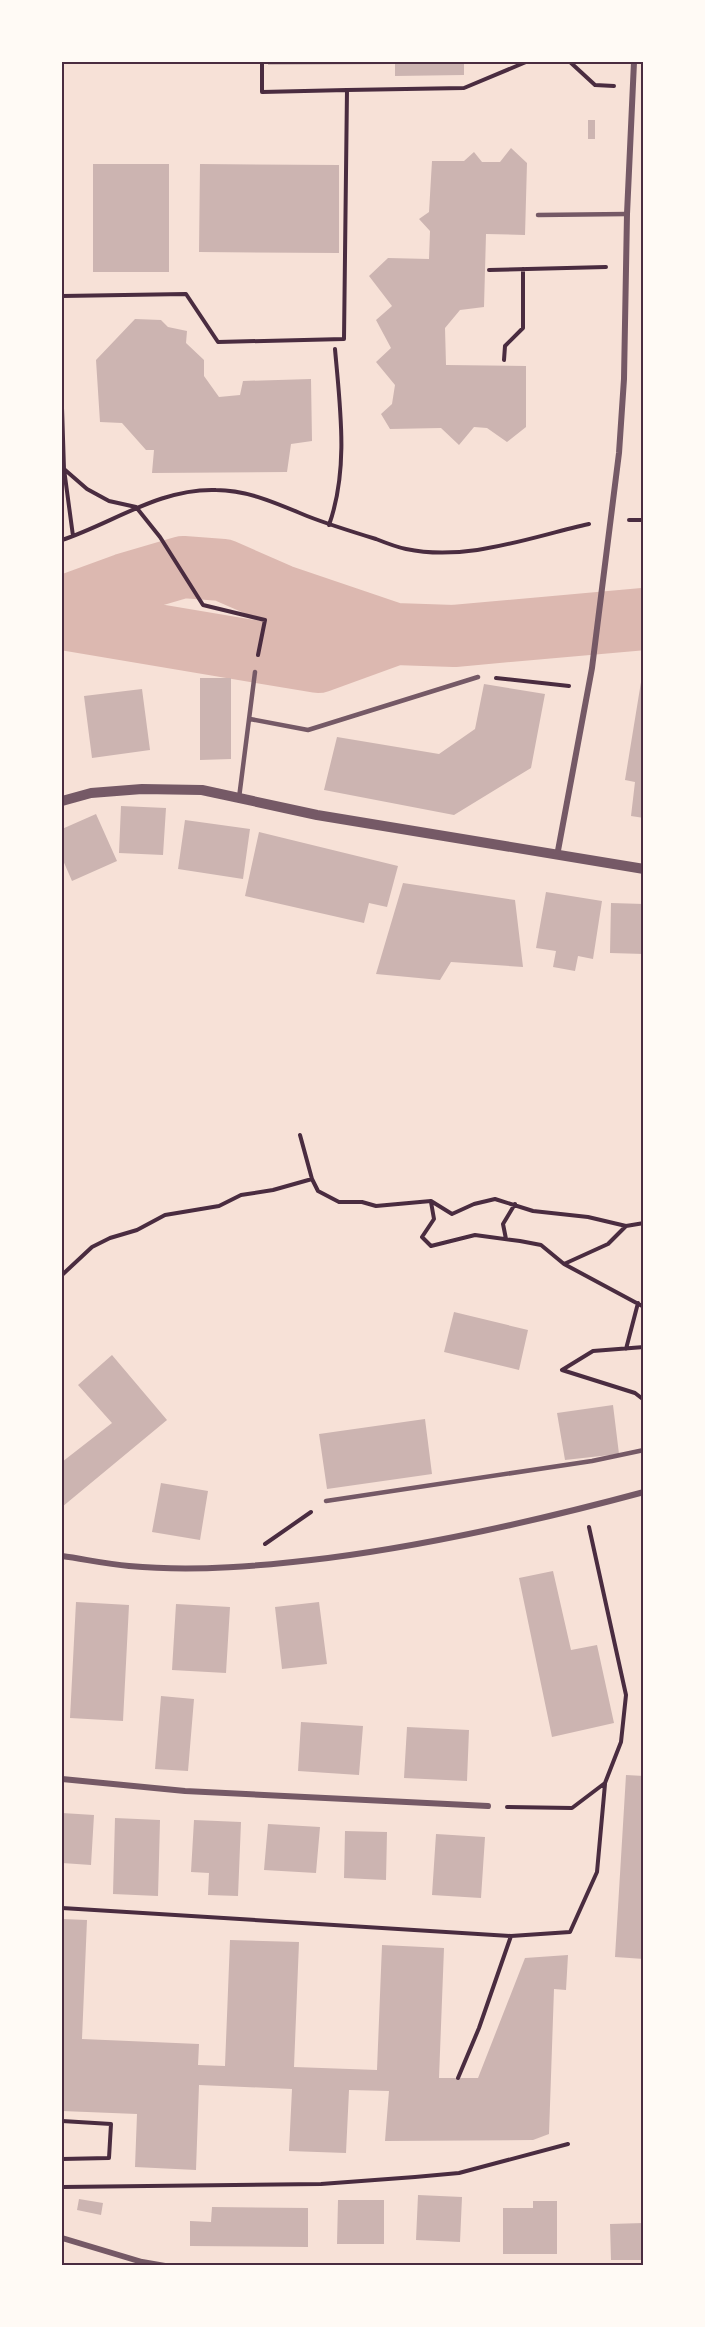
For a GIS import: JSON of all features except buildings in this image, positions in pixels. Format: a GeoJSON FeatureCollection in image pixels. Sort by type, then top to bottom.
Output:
{"type":"FeatureCollection","features":[{"type":"Feature","properties":{"kind":"street"},"geometry":{"type":"LineString","coordinates":[[557,856],[592,668],[612,519],[624,379],[625,266],[634,62]]}},
{"type":"Feature","properties":{"kind":"street"},"geometry":{"type":"LineString","coordinates":[[62,801],[91,793],[142,789],[202,790],[317,815],[644,869]]}},
{"type":"Feature","properties":{"kind":"street"},"geometry":{"type":"LineString","coordinates":[[62,1556],[129,1566],[205,1568],[284,1564],[382,1551],[492,1530],[644,1492]]}},
{"type":"Feature","properties":{"kind":"street"},"geometry":{"type":"LineString","coordinates":[[62,1779],[185,1791],[488,1806]]}},
{"type":"Feature","properties":{"kind":"street"},"geometry":{"type":"LineString","coordinates":[[62,2238],[142,2262],[165,2265]]}},
{"type":"Feature","properties":{"kind":"lane"},"geometry":{"type":"LineString","coordinates":[[538,215],[627,214]]}},
{"type":"Feature","properties":{"kind":"lane"},"geometry":{"type":"LineString","coordinates":[[239,798],[255,672]]}},
{"type":"Feature","properties":{"kind":"lane"},"geometry":{"type":"LineString","coordinates":[[250,719],[308,730],[478,677]]}},
{"type":"Feature","properties":{"kind":"lane"},"geometry":{"type":"LineString","coordinates":[[326,1501],[592,1461],[644,1450]]}},
{"type":"Feature","properties":{"kind":"path"},"geometry":{"type":"LineString","coordinates":[[262,62],[262,92],[465,88],[526,62]]}},
{"type":"Feature","properties":{"kind":"path"},"geometry":{"type":"LineString","coordinates":[[570,62],[595,85],[633,88]]}},
{"type":"Feature","properties":{"kind":"path"},"geometry":{"type":"LineString","coordinates":[[62,296],[186,294],[218,342],[344,339],[347,90]]}},
{"type":"Feature","properties":{"kind":"path"},"geometry":{"type":"LineString","coordinates":[[489,270],[625,266]]}},
{"type":"Feature","properties":{"kind":"path"},"geometry":{"type":"LineString","coordinates":[[504,360],[505,346],[523,328],[523,270]]}},
{"type":"Feature","properties":{"kind":"path"},"geometry":{"type":"LineString","coordinates":[[329,525],[337,502],[340,469],[341,418],[335,349]]}},
{"type":"Feature","properties":{"kind":"path"},"geometry":{"type":"LineString","coordinates":[[62,408],[64,469],[73,537]]}},
{"type":"Feature","properties":{"kind":"path"},"geometry":{"type":"LineString","coordinates":[[64,469],[87,489],[110,501],[136,507],[160,537],[203,605],[265,620],[260,644]]}},
{"type":"Feature","properties":{"kind":"path"},"geometry":{"type":"LineString","coordinates":[[62,540],[103,524],[136,507],[185,492],[215,489],[244,493],[274,502],[329,525],[405,549],[440,553],[470,551],[612,519]]}},
{"type":"Feature","properties":{"kind":"path"},"geometry":{"type":"LineString","coordinates":[[478,677],[542,682]]}},
{"type":"Feature","properties":{"kind":"path"},"geometry":{"type":"LineString","coordinates":[[300,1135],[312,1179],[318,1191],[339,1202],[362,1202],[376,1206],[431,1201],[452,1214],[474,1204],[495,1199],[533,1211],[588,1217],[626,1226],[644,1223]]}},
{"type":"Feature","properties":{"kind":"path"},"geometry":{"type":"LineString","coordinates":[[62,1275],[92,1247],[110,1238],[137,1230],[165,1215],[219,1206],[241,1195],[273,1190],[312,1179]]}},
{"type":"Feature","properties":{"kind":"path"},"geometry":{"type":"LineString","coordinates":[[431,1201],[434,1219],[423,1237],[431,1246],[476,1235],[541,1245],[564,1264],[644,1307]]}},
{"type":"Feature","properties":{"kind":"path"},"geometry":{"type":"LineString","coordinates":[[506,1239],[503,1224],[515,1204]]}},
{"type":"Feature","properties":{"kind":"path"},"geometry":{"type":"LineString","coordinates":[[564,1264],[608,1244],[626,1226]]}},
{"type":"Feature","properties":{"kind":"path"},"geometry":{"type":"LineString","coordinates":[[626,1348],[638,1303]]}},
{"type":"Feature","properties":{"kind":"path"},"geometry":{"type":"LineString","coordinates":[[644,1347],[593,1351],[562,1370],[635,1394],[644,1400]]}},
{"type":"Feature","properties":{"kind":"path"},"geometry":{"type":"LineString","coordinates":[[233,1566],[326,1501]]}},
{"type":"Feature","properties":{"kind":"path"},"geometry":{"type":"LineString","coordinates":[[62,1908],[511,1936],[570,1932],[597,1872],[605,1783],[621,1742],[626,1695],[585,1508]]}},
{"type":"Feature","properties":{"kind":"path"},"geometry":{"type":"LineString","coordinates":[[488,1806],[535,1809],[572,1808],[605,1783]]}},
{"type":"Feature","properties":{"kind":"path"},"geometry":{"type":"LineString","coordinates":[[458,2078],[479,2028],[511,1936]]}},
{"type":"Feature","properties":{"kind":"path"},"geometry":{"type":"LineString","coordinates":[[62,2121],[111,2124],[109,2158],[62,2159]]}},
{"type":"Feature","properties":{"kind":"path"},"geometry":{"type":"LineString","coordinates":[[62,2187],[321,2184],[459,2173],[568,2144]]}},
{"type":"Feature","properties":{"kind":"waterway"},"geometry":{"type":"LineString","coordinates":[[62,607],[125,584],[183,567],[223,570],[280,595],[395,634],[454,636],[644,619]]}},
{"type":"Feature","properties":{"kind":"waterway"},"geometry":{"type":"LineString","coordinates":[[62,619],[318,662],[395,634]]}}]}
